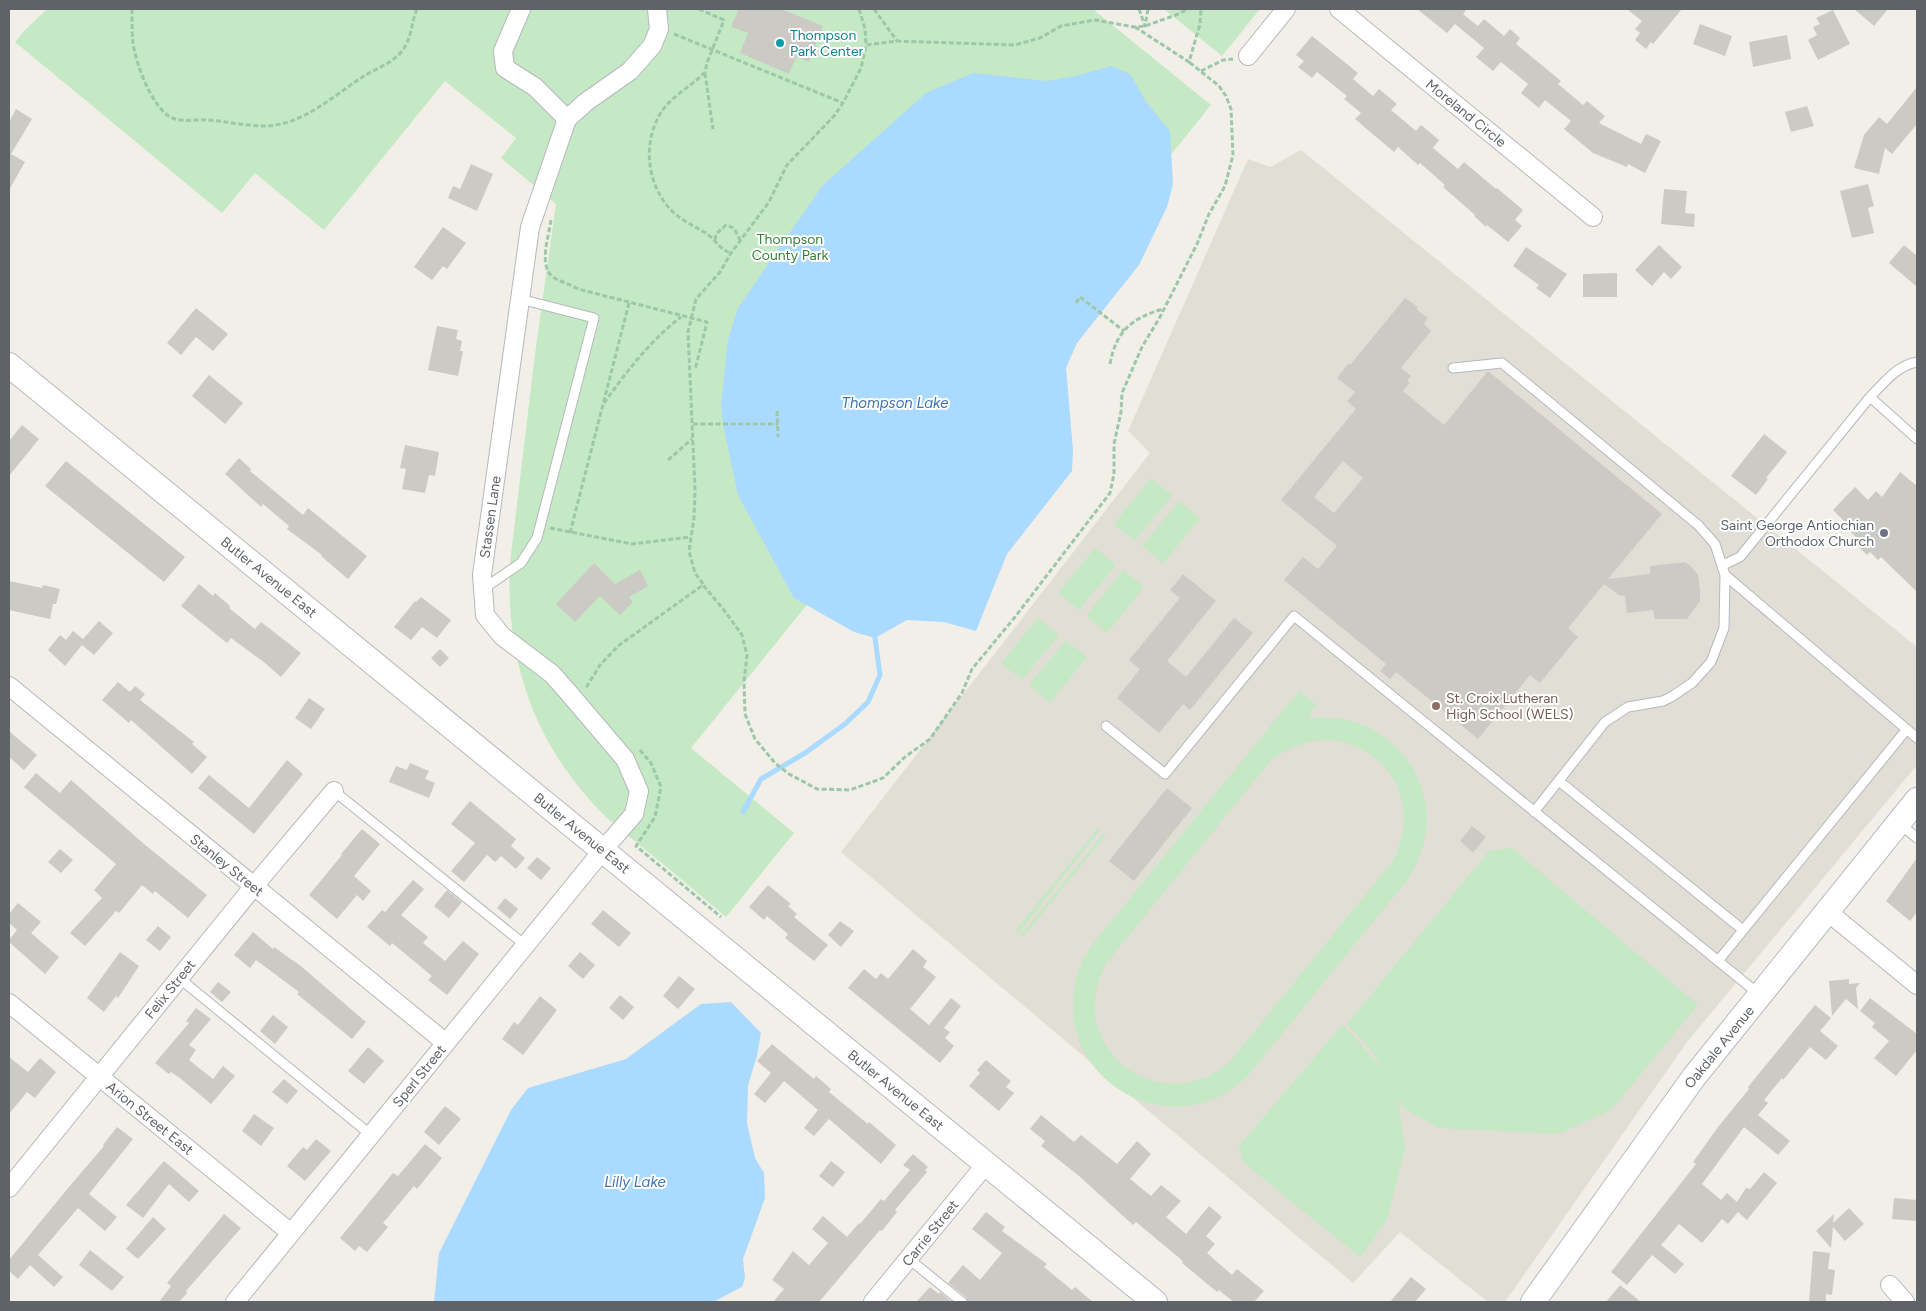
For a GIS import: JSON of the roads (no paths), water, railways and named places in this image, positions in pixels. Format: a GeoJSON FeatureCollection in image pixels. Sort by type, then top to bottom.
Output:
{"type":"FeatureCollection","features":[{"type":"Feature","properties":{"kind":"street"},"geometry":{"type":"LineString","coordinates":[[521,9],[503,51],[505,68],[535,87],[567,119]]}},
{"type":"Feature","properties":{"kind":"street","name":"Stassen Lane"},"geometry":{"type":"LineString","coordinates":[[603,850],[634,814],[639,791],[625,759],[552,674],[502,636],[485,614],[482,575],[530,227],[567,119],[586,102],[630,71],[652,46],[659,29],[656,9]]}},
{"type":"Feature","properties":{"kind":"street"},"geometry":{"type":"LineString","coordinates":[[1248,56],[1286,9]]}},
{"type":"Feature","properties":{"kind":"street","name":"Moreland Circle"},"geometry":{"type":"LineString","coordinates":[[1339,9],[1593,217]]}},
{"type":"Feature","properties":{"kind":"street","name":"Butler Avenue East"},"geometry":{"type":"LineString","coordinates":[[9,365],[1156,1302]]}},
{"type":"Feature","properties":{"kind":"street","name":"Stanley Street"},"geometry":{"type":"LineString","coordinates":[[9,686],[446,1043]]}},
{"type":"Feature","properties":{"kind":"street","name":"Felix Street"},"geometry":{"type":"LineString","coordinates":[[9,1188],[254,886],[334,791]]}},
{"type":"Feature","properties":{"kind":"street","name":"Oakdale Avenue"},"geometry":{"type":"LineString","coordinates":[[1533,1302],[1694,1077],[1917,800]]}},
{"type":"Feature","properties":{"kind":"street","name":"Sperl Street"},"geometry":{"type":"LineString","coordinates":[[235,1302],[603,850]]}},
{"type":"Feature","properties":{"kind":"street"},"geometry":{"type":"LineString","coordinates":[[1828,912],[1917,985]]}},
{"type":"Feature","properties":{"kind":"street","name":"Arion Street East"},"geometry":{"type":"LineString","coordinates":[[9,1003],[291,1233]]}},
{"type":"Feature","properties":{"kind":"street","name":"Carrie Street"},"geometry":{"type":"LineString","coordinates":[[873,1302],[986,1164]]}},
{"type":"Feature","properties":{"kind":"street"},"geometry":{"type":"LineString","coordinates":[[1890,1285],[1905,1302]]}},
{"type":"Feature","properties":{"kind":"lane"},"geometry":{"type":"LineString","coordinates":[[483,589],[521,563],[538,538],[594,318],[520,300]]}},
{"type":"Feature","properties":{"kind":"lane"},"geometry":{"type":"LineString","coordinates":[[1722,565],[1740,557],[1870,397],[1894,372],[1906,364],[1917,362]]}},
{"type":"Feature","properties":{"kind":"lane"},"geometry":{"type":"LineString","coordinates":[[1453,368],[1502,363],[1698,525],[1715,544],[1722,565],[1724,576],[1724,628],[1711,662],[1692,684],[1671,697],[1663,701],[1628,707],[1606,722],[1534,812]]}},
{"type":"Feature","properties":{"kind":"lane"},"geometry":{"type":"LineString","coordinates":[[1870,397],[1917,438]]}},
{"type":"Feature","properties":{"kind":"lane"},"geometry":{"type":"LineString","coordinates":[[1724,576],[1917,738]]}},
{"type":"Feature","properties":{"kind":"lane"},"geometry":{"type":"LineString","coordinates":[[1106,726],[1165,774],[1294,616],[1761,995]]}},
{"type":"Feature","properties":{"kind":"lane"},"geometry":{"type":"LineString","coordinates":[[1718,961],[1907,729]]}},
{"type":"Feature","properties":{"kind":"lane"},"geometry":{"type":"LineString","coordinates":[[1559,781],[1743,930]]}},
{"type":"Feature","properties":{"kind":"lane"},"geometry":{"type":"LineString","coordinates":[[334,791],[525,945]]}},
{"type":"Feature","properties":{"kind":"lane"},"geometry":{"type":"LineString","coordinates":[[1899,823],[1917,838]]}},
{"type":"Feature","properties":{"kind":"lane"},"geometry":{"type":"LineString","coordinates":[[179,978],[371,1135]]}},
{"type":"Feature","properties":{"kind":"lane"},"geometry":{"type":"LineString","coordinates":[[909,1259],[962,1302]]}},
{"type":"Feature","properties":{"kind":"water","name":"Thompson Lake"},"geometry":{"type":"Polygon","coordinates":[[[1111,66],[1130,74],[1147,103],[1170,131],[1173,184],[1167,207],[1139,265],[1077,343],[1066,368],[1073,450],[1072,471],[1007,554],[976,631],[944,622],[907,620],[875,638],[854,632],[794,598],[738,495],[723,424],[721,405],[728,340],[738,308],[822,186],[926,93],[973,73],[1047,81],[1076,76],[1111,66]]]}},
{"type":"Feature","properties":{"kind":"water","name":"Lilly Lake"},"geometry":{"type":"Polygon","coordinates":[[[731,1002],[761,1033],[757,1056],[748,1085],[747,1123],[755,1158],[764,1173],[765,1198],[743,1259],[745,1278],[742,1287],[713,1302],[434,1302],[439,1253],[511,1110],[528,1088],[626,1059],[701,1004],[731,1002]]]}},
{"type":"Feature","properties":{"kind":"waterway"},"geometry":{"type":"LineString","coordinates":[[743,812],[761,779],[805,753],[845,724],[868,702],[880,675],[875,638]]}},
{"type":"Feature","properties":{"kind":"place","name":"Thompson Park Center"},"geometry":{"type":"Point","coordinates":[780,43]}},
{"type":"Feature","properties":{"kind":"place","name":"Saint George Antiochian Orthodox Church"},"geometry":{"type":"Point","coordinates":[1884,533]}},
{"type":"Feature","properties":{"kind":"place","name":"St. Croix Lutheran High School (WELS)"},"geometry":{"type":"Point","coordinates":[1436,706]}},
{"type":"Feature","properties":{"kind":"park label","name":"Thompson County Park"},"geometry":{"type":"Point","coordinates":[790,248]}}]}
